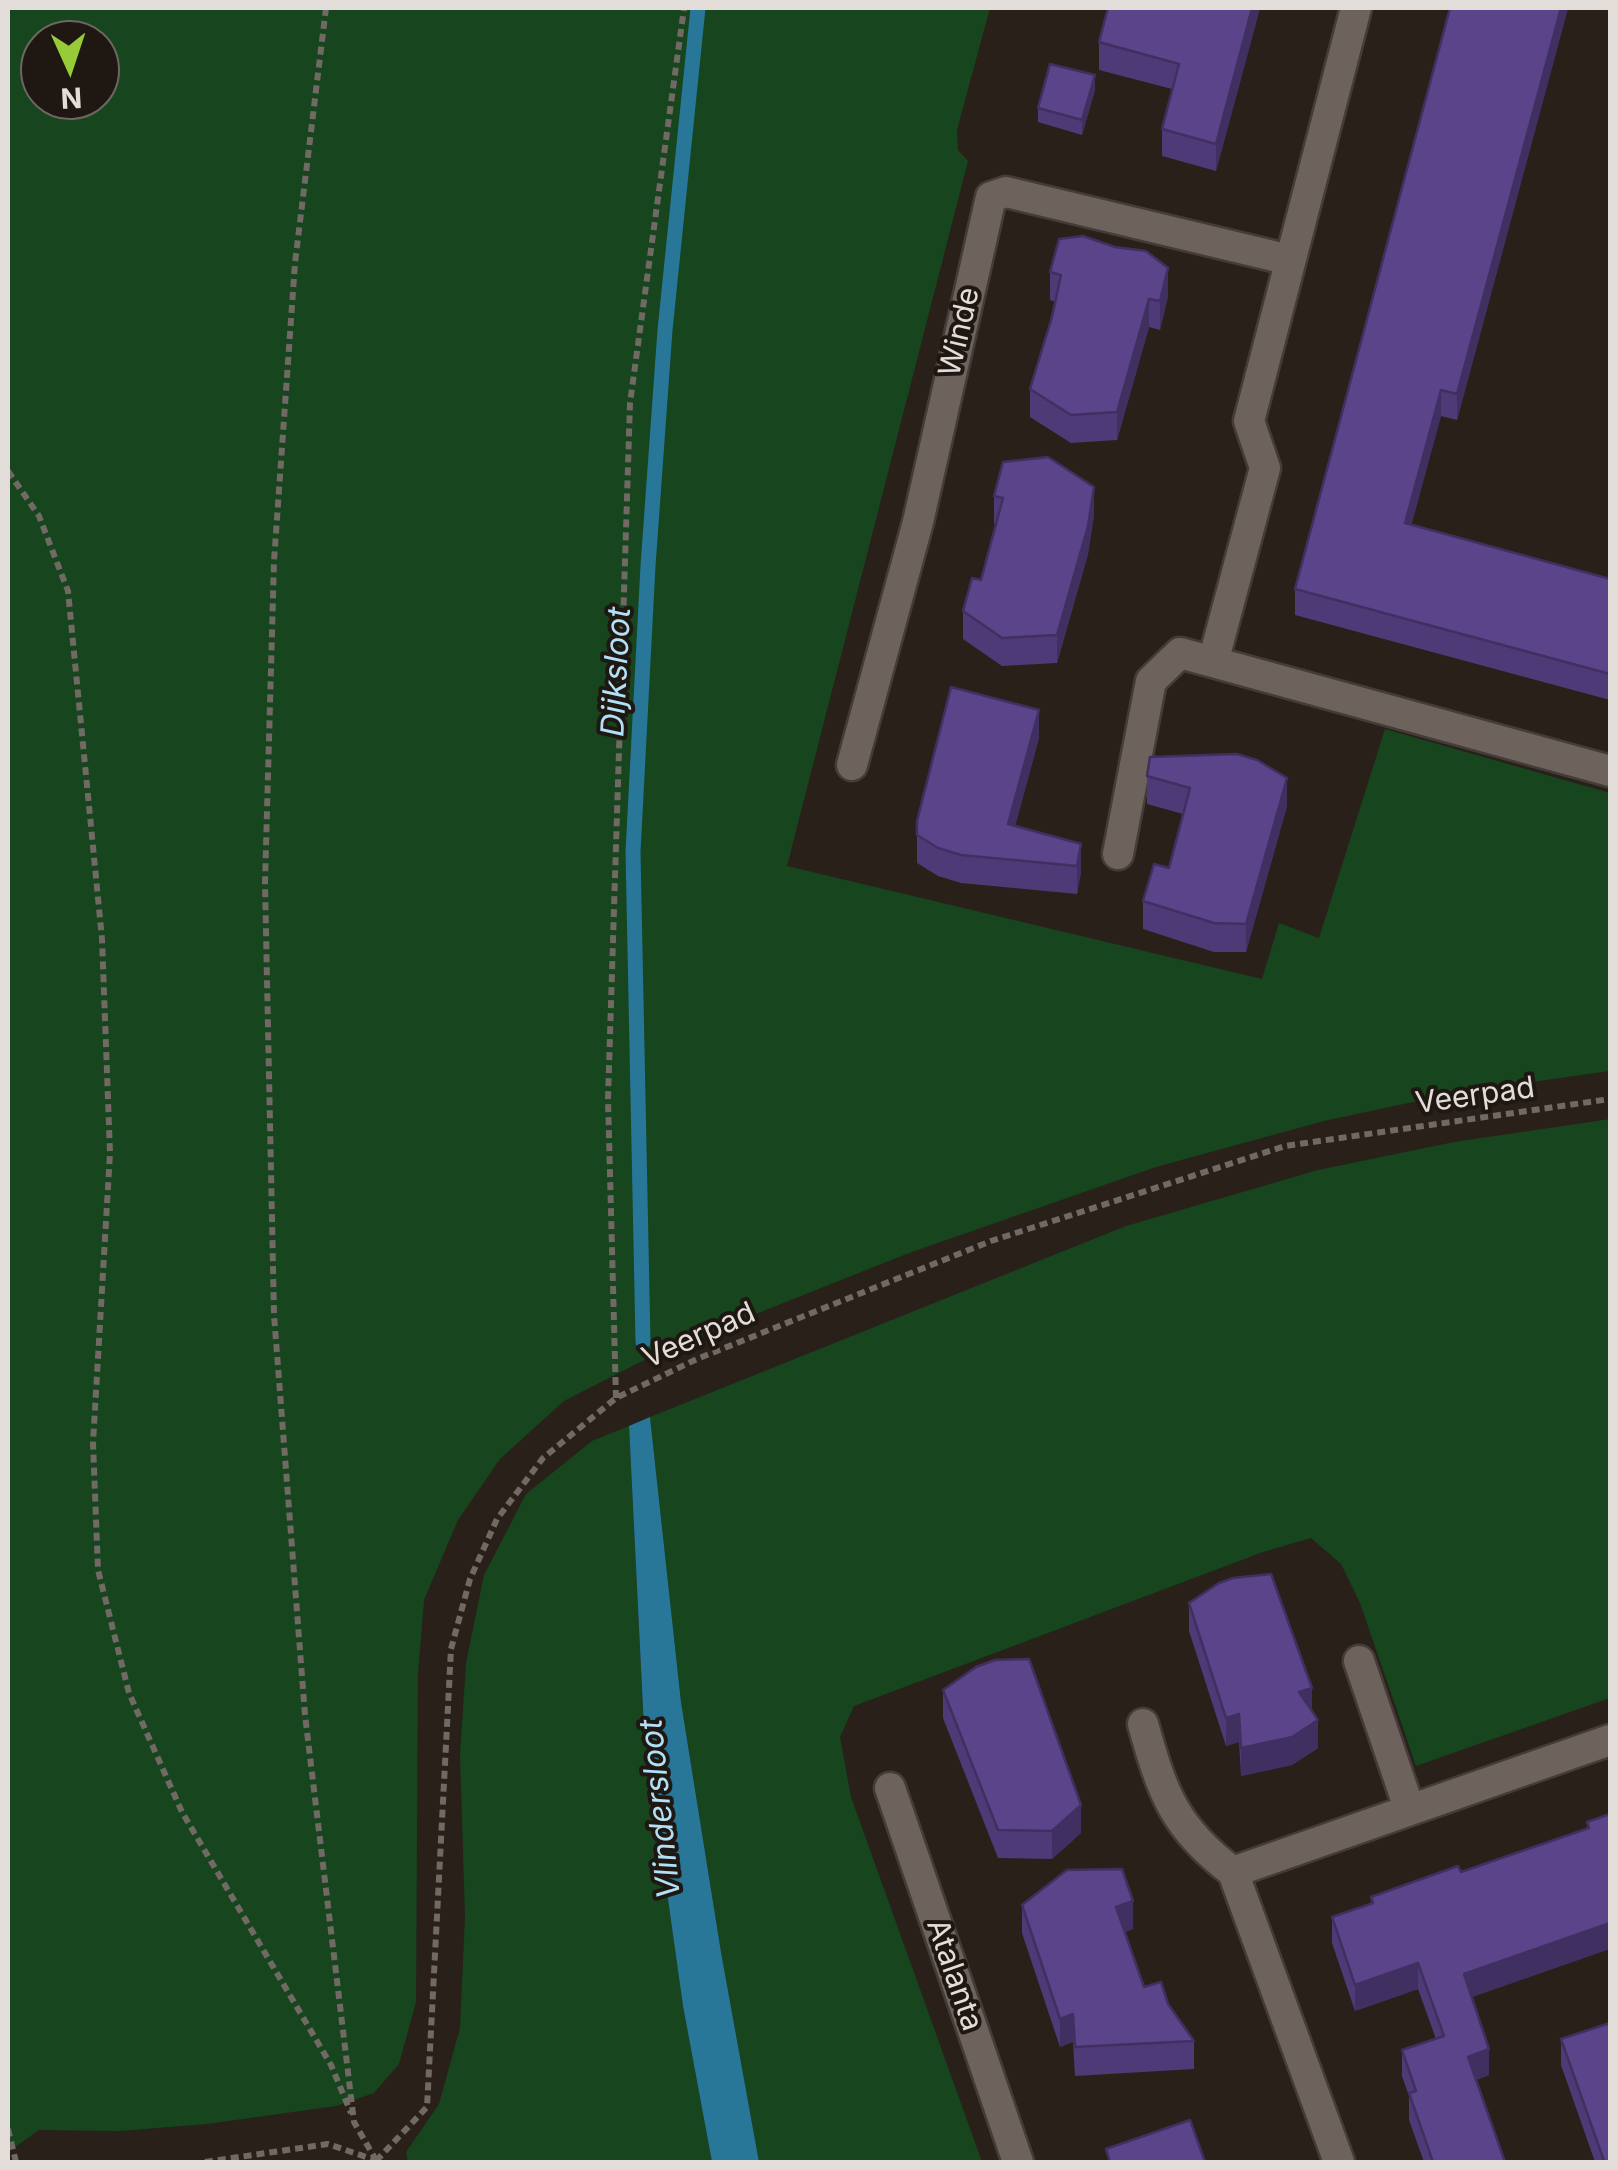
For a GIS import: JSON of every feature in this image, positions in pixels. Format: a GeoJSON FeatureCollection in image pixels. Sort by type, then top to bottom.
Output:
{"type":"FeatureCollection","features":[{"type":"Feature","properties":{"kind":"street"},"geometry":{"type":"LineString","coordinates":[[1213,662],[1265,468],[1249,420],[1356,8]]}},
{"type":"Feature","properties":{"kind":"street","name":"Winde"},"geometry":{"type":"LineString","coordinates":[[852,765],[918,522],[991,198],[1006,192],[1290,260]]}},
{"type":"Feature","properties":{"kind":"street"},"geometry":{"type":"LineString","coordinates":[[1118,854],[1151,681],[1180,653],[1610,771]]}},
{"type":"Feature","properties":{"kind":"street"},"geometry":{"type":"LineString","coordinates":[[1359,1661],[1409,1808]]}},
{"type":"Feature","properties":{"kind":"street"},"geometry":{"type":"LineString","coordinates":[[1143,1724],[1162,1791],[1202,1848],[1233,1872],[1339,2162]]}},
{"type":"Feature","properties":{"kind":"street"},"geometry":{"type":"LineString","coordinates":[[1233,1872],[1610,1740]]}},
{"type":"Feature","properties":{"kind":"street","name":"Atalanta"},"geometry":{"type":"LineString","coordinates":[[890,1788],[1018,2162]]}},
{"type":"Feature","properties":{"kind":"path"},"geometry":{"type":"LineString","coordinates":[[326,8],[295,263],[276,542],[265,902],[277,1353],[305,1715],[354,2122]]}},
{"type":"Feature","properties":{"kind":"path"},"geometry":{"type":"LineString","coordinates":[[616,1398],[608,1099],[630,404],[684,8]]}},
{"type":"Feature","properties":{"kind":"path"},"geometry":{"type":"LineString","coordinates":[[8,471],[39,516],[68,591],[102,939],[110,1153],[93,1443],[98,1570],[130,1693],[182,1812],[330,2065],[376,2162]]}},
{"type":"Feature","properties":{"kind":"path","name":"Veerpad"},"geometry":{"type":"LineString","coordinates":[[376,2162],[428,2107],[450,1649],[470,1579],[497,1519],[543,1458],[616,1398],[696,1359],[991,1241],[1285,1146],[1610,1100]]}},
{"type":"Feature","properties":{"kind":"path"},"geometry":{"type":"LineString","coordinates":[[8,2129],[16,2162]]}},
{"type":"Feature","properties":{"kind":"path"},"geometry":{"type":"LineString","coordinates":[[205,2162],[328,2144],[376,2162]]}},
{"type":"Feature","properties":{"kind":"green space"},"geometry":{"type":"Polygon","coordinates":[[[8,8],[990,8],[957,130],[958,150],[968,161],[787,866],[1262,979],[1279,923],[1319,938],[1385,729],[1610,793],[1610,1071],[1460,1092],[1324,1121],[1156,1167],[909,1253],[658,1353],[564,1401],[500,1459],[458,1520],[424,1600],[418,1674],[416,2002],[399,2064],[374,2093],[336,2106],[207,2124],[120,2131],[39,2130],[8,2152],[8,8]]]}},
{"type":"Feature","properties":{"kind":"green space"},"geometry":{"type":"Polygon","coordinates":[[[1610,1119],[1610,1698],[1416,1766],[1360,1603],[1341,1564],[1311,1538],[1263,1552],[854,1706],[840,1737],[851,1797],[982,2162],[759,2162],[681,1702],[650,1417],[1126,1226],[1318,1170],[1454,1142],[1610,1119]]]}},
{"type":"Feature","properties":{"kind":"green space"},"geometry":{"type":"Polygon","coordinates":[[[629,1426],[644,1729],[683,2006],[712,2162],[408,2162],[406,2152],[439,2104],[460,2028],[465,1916],[460,1754],[466,1663],[484,1575],[526,1494],[592,1441],[629,1426]]]}},
{"type":"Feature","properties":{"kind":"water","name":"Vlindersloot"},"geometry":{"type":"Polygon","coordinates":[[[650,1417],[681,1702],[759,2162],[712,2162],[683,2006],[644,1729],[629,1426],[650,1417]]]}},
{"type":"Feature","properties":{"kind":"building"},"geometry":{"type":"Polygon","coordinates":[[[1108,8],[1252,8],[1216,144],[1162,129],[1179,64],[1099,42],[1108,8]]]}},
{"type":"Feature","properties":{"kind":"building"},"geometry":{"type":"Polygon","coordinates":[[[1450,8],[1561,8],[1457,394],[1441,390],[1405,523],[1610,579],[1610,674],[1295,589],[1450,8]]]}},
{"type":"Feature","properties":{"kind":"building"},"geometry":{"type":"Polygon","coordinates":[[[1050,64],[1095,75],[1082,120],[1038,108],[1050,64]]]}},
{"type":"Feature","properties":{"kind":"building"},"geometry":{"type":"Polygon","coordinates":[[[1083,236],[1115,247],[1146,251],[1168,268],[1160,301],[1149,299],[1117,412],[1071,415],[1030,389],[1061,275],[1050,272],[1059,239],[1083,236]]]}},
{"type":"Feature","properties":{"kind":"building"},"geometry":{"type":"Polygon","coordinates":[[[1048,457],[1094,487],[1088,526],[1057,635],[1002,638],[963,611],[972,578],[981,580],[1003,498],[994,496],[1003,462],[1048,457]]]}},
{"type":"Feature","properties":{"kind":"building"},"geometry":{"type":"Polygon","coordinates":[[[951,687],[1039,710],[1008,824],[1081,844],[1077,866],[961,855],[938,848],[917,835],[917,821],[951,687]]]}},
{"type":"Feature","properties":{"kind":"building"},"geometry":{"type":"Polygon","coordinates":[[[1237,754],[1257,760],[1287,778],[1246,924],[1214,923],[1143,901],[1154,864],[1169,868],[1190,788],[1147,776],[1150,757],[1237,754]]]}},
{"type":"Feature","properties":{"kind":"building"},"geometry":{"type":"Polygon","coordinates":[[[1271,1574],[1312,1688],[1299,1692],[1318,1720],[1292,1737],[1241,1748],[1239,1714],[1226,1718],[1189,1603],[1233,1578],[1271,1574]]]}},
{"type":"Feature","properties":{"kind":"building"},"geometry":{"type":"Polygon","coordinates":[[[1029,1659],[1081,1805],[1052,1831],[998,1830],[943,1690],[976,1667],[995,1660],[1029,1659]]]}},
{"type":"Feature","properties":{"kind":"building"},"geometry":{"type":"Polygon","coordinates":[[[1610,1814],[1610,1923],[1464,1974],[1489,2049],[1468,2057],[1505,2162],[1433,2162],[1409,2093],[1416,2091],[1402,2050],[1444,2036],[1418,1963],[1355,1985],[1332,1917],[1373,1903],[1371,1897],[1458,1866],[1461,1872],[1589,1828],[1587,1822],[1610,1814]]]}},
{"type":"Feature","properties":{"kind":"building"},"geometry":{"type":"Polygon","coordinates":[[[1122,1869],[1133,1901],[1116,1907],[1144,1987],[1161,1982],[1168,2004],[1194,2041],[1075,2047],[1073,2014],[1060,2019],[1022,1905],[1067,1870],[1122,1869]]]}},
{"type":"Feature","properties":{"kind":"building"},"geometry":{"type":"Polygon","coordinates":[[[1610,2023],[1610,2162],[1599,2162],[1604,2161],[1561,2039],[1610,2023]]]}},
{"type":"Feature","properties":{"kind":"building"},"geometry":{"type":"Polygon","coordinates":[[[1190,2120],[1205,2162],[1110,2162],[1106,2149],[1190,2120]]]}},
{"type":"Feature","properties":{"kind":"waterway","name":"Dijksloot"},"geometry":{"type":"LineString","coordinates":[[643,1342],[633,852],[665,330],[698,8]]}}]}
